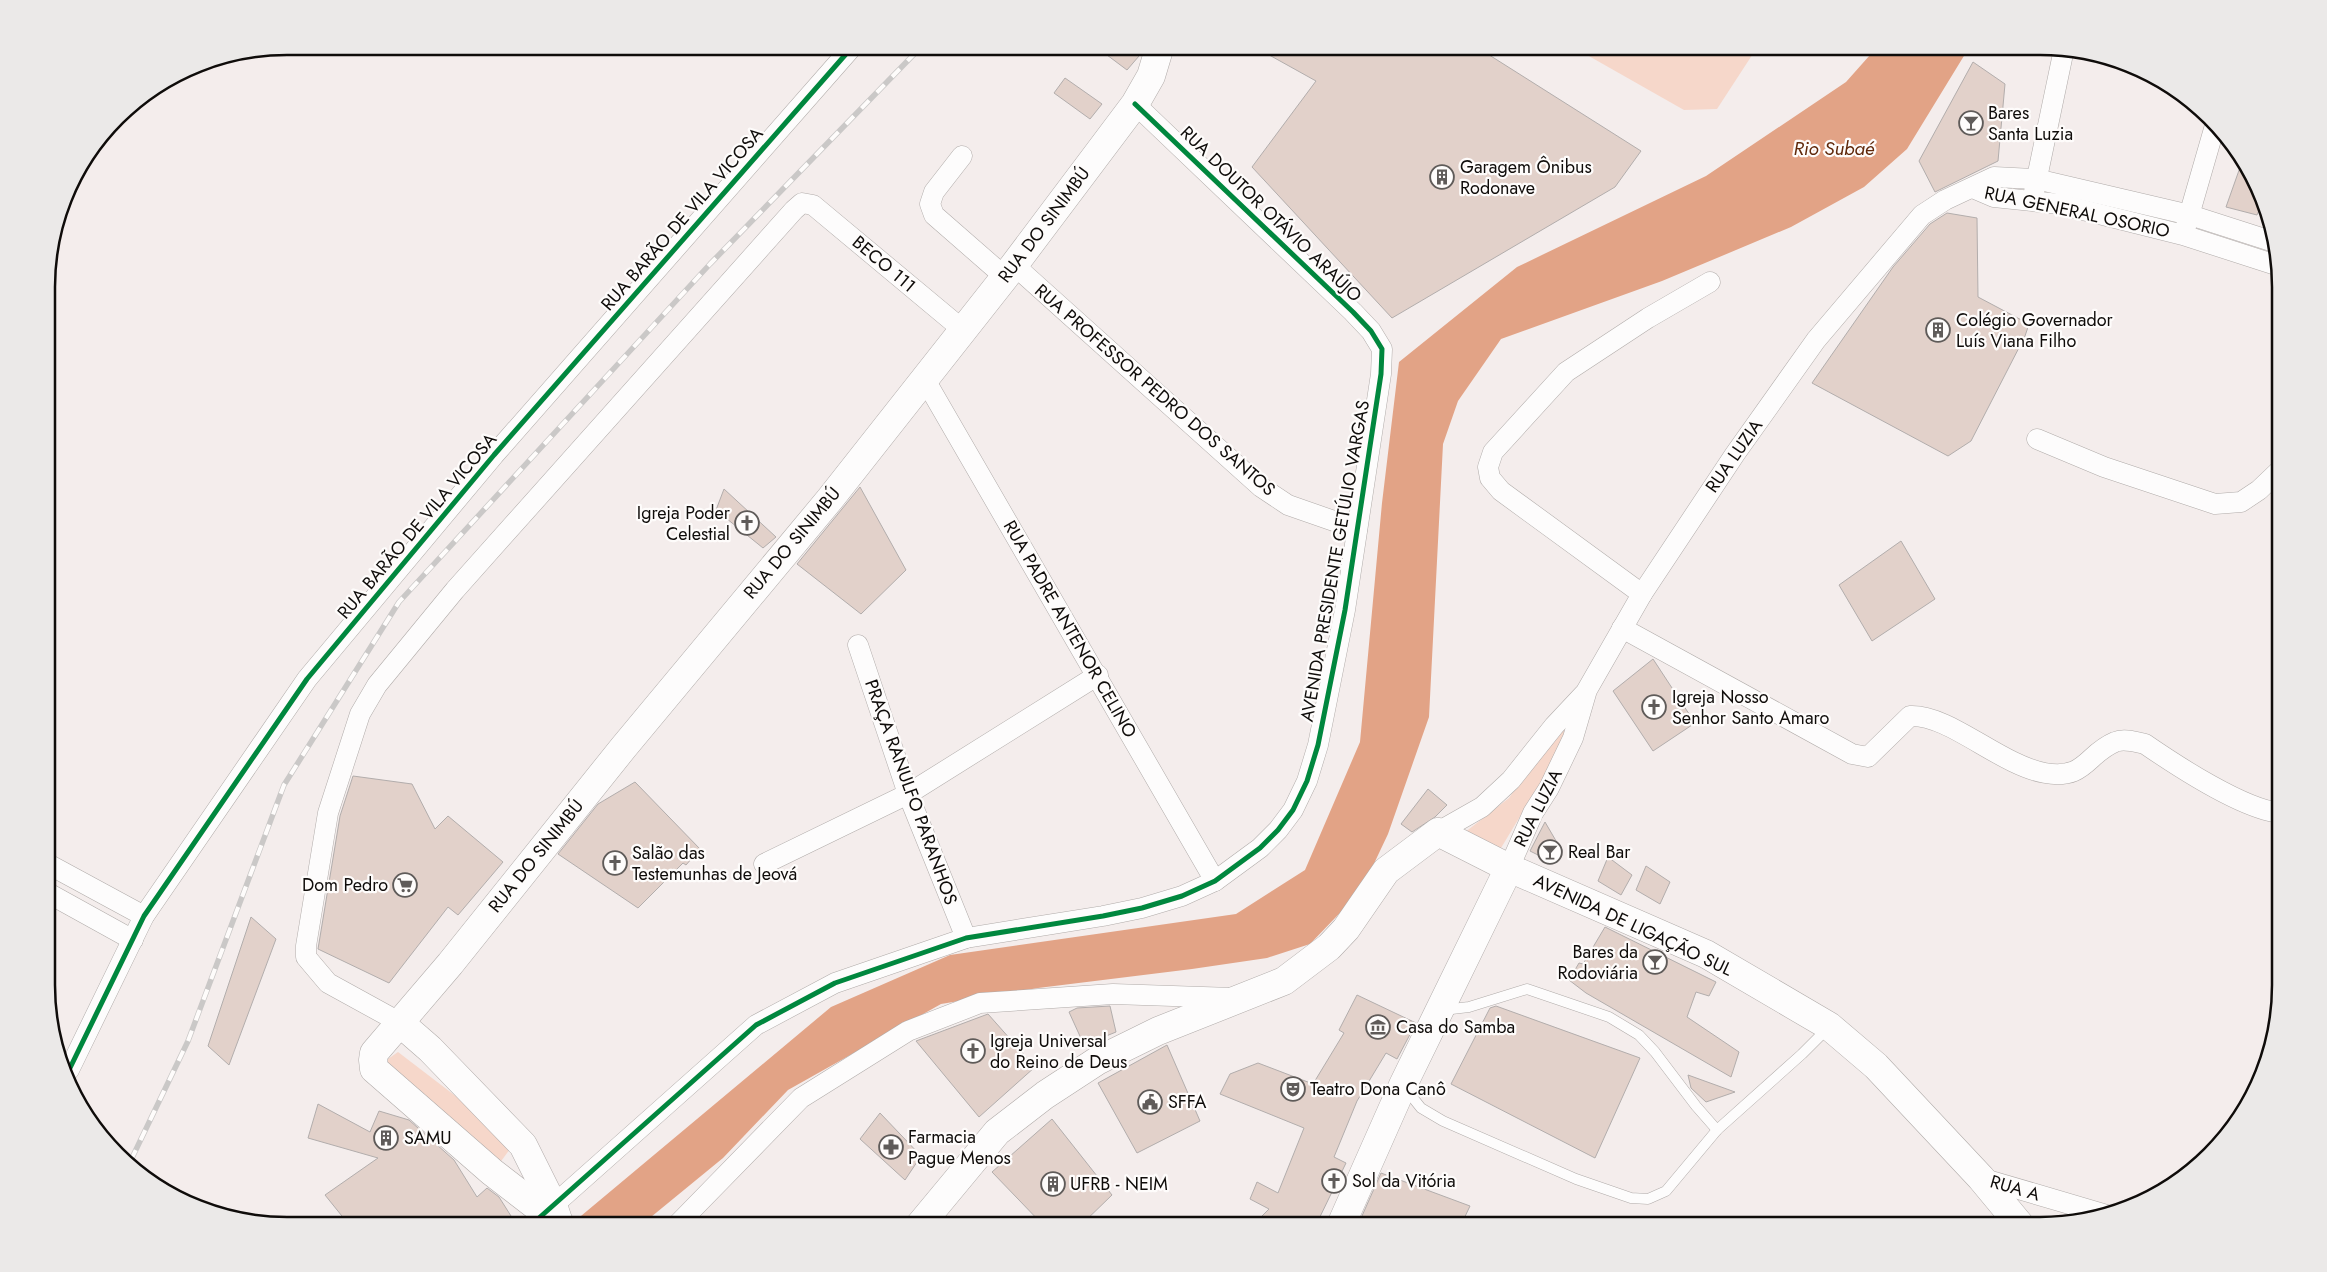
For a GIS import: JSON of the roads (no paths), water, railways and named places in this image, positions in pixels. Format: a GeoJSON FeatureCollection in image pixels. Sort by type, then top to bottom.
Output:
{"type":"FeatureCollection","features":[{"type":"Feature","properties":{"kind":"main road","name":"RUA DO SINIMBÚ"},"geometry":{"type":"LineString","coordinates":[[548,1217],[492,1172],[374,1069],[374,1053],[450,964],[642,725],[830,499],[1010,271],[1135,104],[1151,76],[1157,55]]}},
{"type":"Feature","properties":{"kind":"main road"},"geometry":{"type":"LineString","coordinates":[[926,1217],[997,1132],[1045,1095],[1097,1060],[1158,1031],[1284,981],[1329,947],[1346,929],[1386,871],[1438,832]]}},
{"type":"Feature","properties":{"kind":"main road","name":"AVENIDA DE LIGAÇÃO SUL"},"geometry":{"type":"LineString","coordinates":[[1438,832],[1509,868],[1706,954],[1830,1026],[1876,1066],[1981,1178],[2013,1217]]}},
{"type":"Feature","properties":{"kind":"main road"},"geometry":{"type":"LineString","coordinates":[[1345,1217],[1403,1085],[1509,868]]}},
{"type":"Feature","properties":{"kind":"main road"},"geometry":{"type":"LineString","coordinates":[[399,1022],[430,1049],[522,1145],[549,1217]]}},
{"type":"Feature","properties":{"kind":"main road"},"geometry":{"type":"LineString","coordinates":[[492,1172],[502,1172],[512,1166],[519,1159],[522,1145]]}},
{"type":"Feature","properties":{"kind":"street","name":"RUA BARÃO DE VILA VICOSA"},"geometry":{"type":"LineString","coordinates":[[70,1066],[144,916],[308,679],[488,462],[845,55]]}},
{"type":"Feature","properties":{"kind":"street"},"geometry":{"type":"LineString","coordinates":[[2032,201],[2063,56]]}},
{"type":"Feature","properties":{"kind":"street","name":"RUA DOUTOR OTÁVIO ARAÚJO"},"geometry":{"type":"LineString","coordinates":[[1135,104],[1353,312],[1371,331],[1382,350]]}},
{"type":"Feature","properties":{"kind":"street"},"geometry":{"type":"LineString","coordinates":[[2183,235],[2213,133]]}},
{"type":"Feature","properties":{"kind":"street","name":"RUA PROFESSOR PEDRO DOS SANTOS"},"geometry":{"type":"LineString","coordinates":[[962,156],[934,192],[930,204],[934,215],[1010,271],[1261,487],[1288,505],[1357,529]]}},
{"type":"Feature","properties":{"kind":"street","name":"RUA GENERAL OSORIO"},"geometry":{"type":"LineString","coordinates":[[1973,188],[1994,177],[2036,179],[2190,215],[2267,240]]}},
{"type":"Feature","properties":{"kind":"street","name":"RUA GENERAL OSORIO"},"geometry":{"type":"LineString","coordinates":[[1973,188],[1994,197],[2059,204],[2183,235],[2271,263]]}},
{"type":"Feature","properties":{"kind":"street","name":"RUA LUZIA"},"geometry":{"type":"LineString","coordinates":[[1438,832],[1482,807],[1511,780],[1554,726],[1587,690],[1642,594],[1734,454],[1816,340],[1922,214],[1945,200],[1973,188]]}},
{"type":"Feature","properties":{"kind":"street","name":"BECO 111"},"geometry":{"type":"LineString","coordinates":[[399,1022],[328,983],[306,957],[306,946],[328,813],[360,714],[376,685],[455,590],[802,203],[813,205],[963,330]]}},
{"type":"Feature","properties":{"kind":"street"},"geometry":{"type":"LineString","coordinates":[[1642,594],[1501,492],[1490,478],[1488,467],[1492,452],[1504,437],[1566,372],[1648,318],[1710,282]]}},
{"type":"Feature","properties":{"kind":"street","name":"AVENIDA PRESIDENTE GETÚLIO VARGAS"},"geometry":{"type":"LineString","coordinates":[[550,1217],[756,1025],[835,983],[966,938],[1142,908],[1182,896],[1215,882],[1260,848],[1278,830],[1293,810],[1307,781],[1318,745],[1345,610],[1381,374],[1382,350]]}},
{"type":"Feature","properties":{"kind":"street","name":"RUA PADRE ANTENOR CELINO"},"geometry":{"type":"LineString","coordinates":[[924,378],[1098,675],[1215,882]]}},
{"type":"Feature","properties":{"kind":"street"},"geometry":{"type":"LineString","coordinates":[[2037,439],[2104,467],[2215,504],[2241,502],[2259,490],[2272,478]]}},
{"type":"Feature","properties":{"kind":"street"},"geometry":{"type":"LineString","coordinates":[[1622,628],[1852,754],[1868,756],[1881,747],[1910,716],[1922,716],[1950,728],[2022,767],[2047,773],[2076,772],[2116,742],[2128,740],[2145,744],[2239,799],[2272,812]]}},
{"type":"Feature","properties":{"kind":"street","name":"PRAÇA RANULFO PARANHOS"},"geometry":{"type":"LineString","coordinates":[[858,645],[908,794],[966,938]]}},
{"type":"Feature","properties":{"kind":"street"},"geometry":{"type":"LineString","coordinates":[[764,864],[908,794],[1098,675]]}},
{"type":"Feature","properties":{"kind":"street","name":"RUA LUZIA"},"geometry":{"type":"LineString","coordinates":[[1509,868],[1533,813],[1549,788],[1573,738],[1587,690]]}},
{"type":"Feature","properties":{"kind":"street"},"geometry":{"type":"LineString","coordinates":[[55,868],[144,916]]}},
{"type":"Feature","properties":{"kind":"street"},"geometry":{"type":"LineString","coordinates":[[55,897],[133,940]]}},
{"type":"Feature","properties":{"kind":"street"},"geometry":{"type":"LineString","coordinates":[[685,1217],[801,1098],[908,1031],[980,1003],[1113,994],[1239,998]]}},
{"type":"Feature","properties":{"kind":"street","name":"RUA A"},"geometry":{"type":"LineString","coordinates":[[1981,1178],[2093,1211]]}},
{"type":"Feature","properties":{"kind":"lane"},"geometry":{"type":"LineString","coordinates":[[1441,1010],[1469,1007],[1527,989],[1610,1017],[1639,1034],[1717,1130]]}},
{"type":"Feature","properties":{"kind":"lane"},"geometry":{"type":"LineString","coordinates":[[1403,1085],[1421,1108],[1443,1121],[1576,1180],[1631,1198],[1648,1199],[1666,1191],[1717,1130],[1802,1054],[1830,1026]]}},
{"type":"Feature","properties":{"kind":"water","name":"Rio Subaé"},"geometry":{"type":"Polygon","coordinates":[[[1870,55],[1964,55],[1907,149],[1864,187],[1791,227],[1662,281],[1501,339],[1458,401],[1443,444],[1429,717],[1388,834],[1361,891],[1310,944],[1267,958],[1038,988],[941,1004],[788,1090],[723,1158],[651,1217],[580,1217],[831,1007],[950,955],[1236,914],[1305,870],[1360,742],[1382,503],[1399,362],[1517,267],[1706,176],[1846,82],[1870,55]]]}},
{"type":"Feature","properties":{"kind":"railway"},"geometry":{"type":"LineString","coordinates":[[132,1157],[188,1041],[284,785],[399,602],[710,264],[913,55]]}},
{"type":"Feature","properties":{"kind":"place","name":"Bares Santa Luzia"},"geometry":{"type":"Point","coordinates":[1971,123]}},
{"type":"Feature","properties":{"kind":"place","name":"Garagem Ônibus Rodonave"},"geometry":{"type":"Point","coordinates":[1442,177]}},
{"type":"Feature","properties":{"kind":"place","name":"Colégio Governador Luís Viana Filho"},"geometry":{"type":"Point","coordinates":[1938,330]}},
{"type":"Feature","properties":{"kind":"place","name":"Igreja Poder Celestial"},"geometry":{"type":"Point","coordinates":[747,523]}},
{"type":"Feature","properties":{"kind":"place","name":"Igreja Nosso Senhor Santo Amaro"},"geometry":{"type":"Point","coordinates":[1654,707]}},
{"type":"Feature","properties":{"kind":"place","name":"Real Bar"},"geometry":{"type":"Point","coordinates":[1550,852]}},
{"type":"Feature","properties":{"kind":"place","name":"Salão das Testemunhas de Jeová"},"geometry":{"type":"Point","coordinates":[615,863]}},
{"type":"Feature","properties":{"kind":"place","name":"Dom Pedro"},"geometry":{"type":"Point","coordinates":[405,885]}},
{"type":"Feature","properties":{"kind":"place","name":"Bares da Rodoviária"},"geometry":{"type":"Point","coordinates":[1655,962]}},
{"type":"Feature","properties":{"kind":"place","name":"Casa do Samba"},"geometry":{"type":"Point","coordinates":[1378,1027]}},
{"type":"Feature","properties":{"kind":"place","name":"Igreja Universal do Reino de Deus"},"geometry":{"type":"Point","coordinates":[973,1051]}},
{"type":"Feature","properties":{"kind":"place","name":"Teatro Dona Canô"},"geometry":{"type":"Point","coordinates":[1293,1089]}},
{"type":"Feature","properties":{"kind":"place","name":"SFFA"},"geometry":{"type":"Point","coordinates":[1150,1102]}},
{"type":"Feature","properties":{"kind":"place","name":"SAMU"},"geometry":{"type":"Point","coordinates":[386,1138]}},
{"type":"Feature","properties":{"kind":"place","name":"Farmacia Pague Menos"},"geometry":{"type":"Point","coordinates":[891,1147]}},
{"type":"Feature","properties":{"kind":"place","name":"Sol da Vitória"},"geometry":{"type":"Point","coordinates":[1334,1181]}},
{"type":"Feature","properties":{"kind":"place","name":"UFRB - NEIM"},"geometry":{"type":"Point","coordinates":[1053,1184]}}]}
